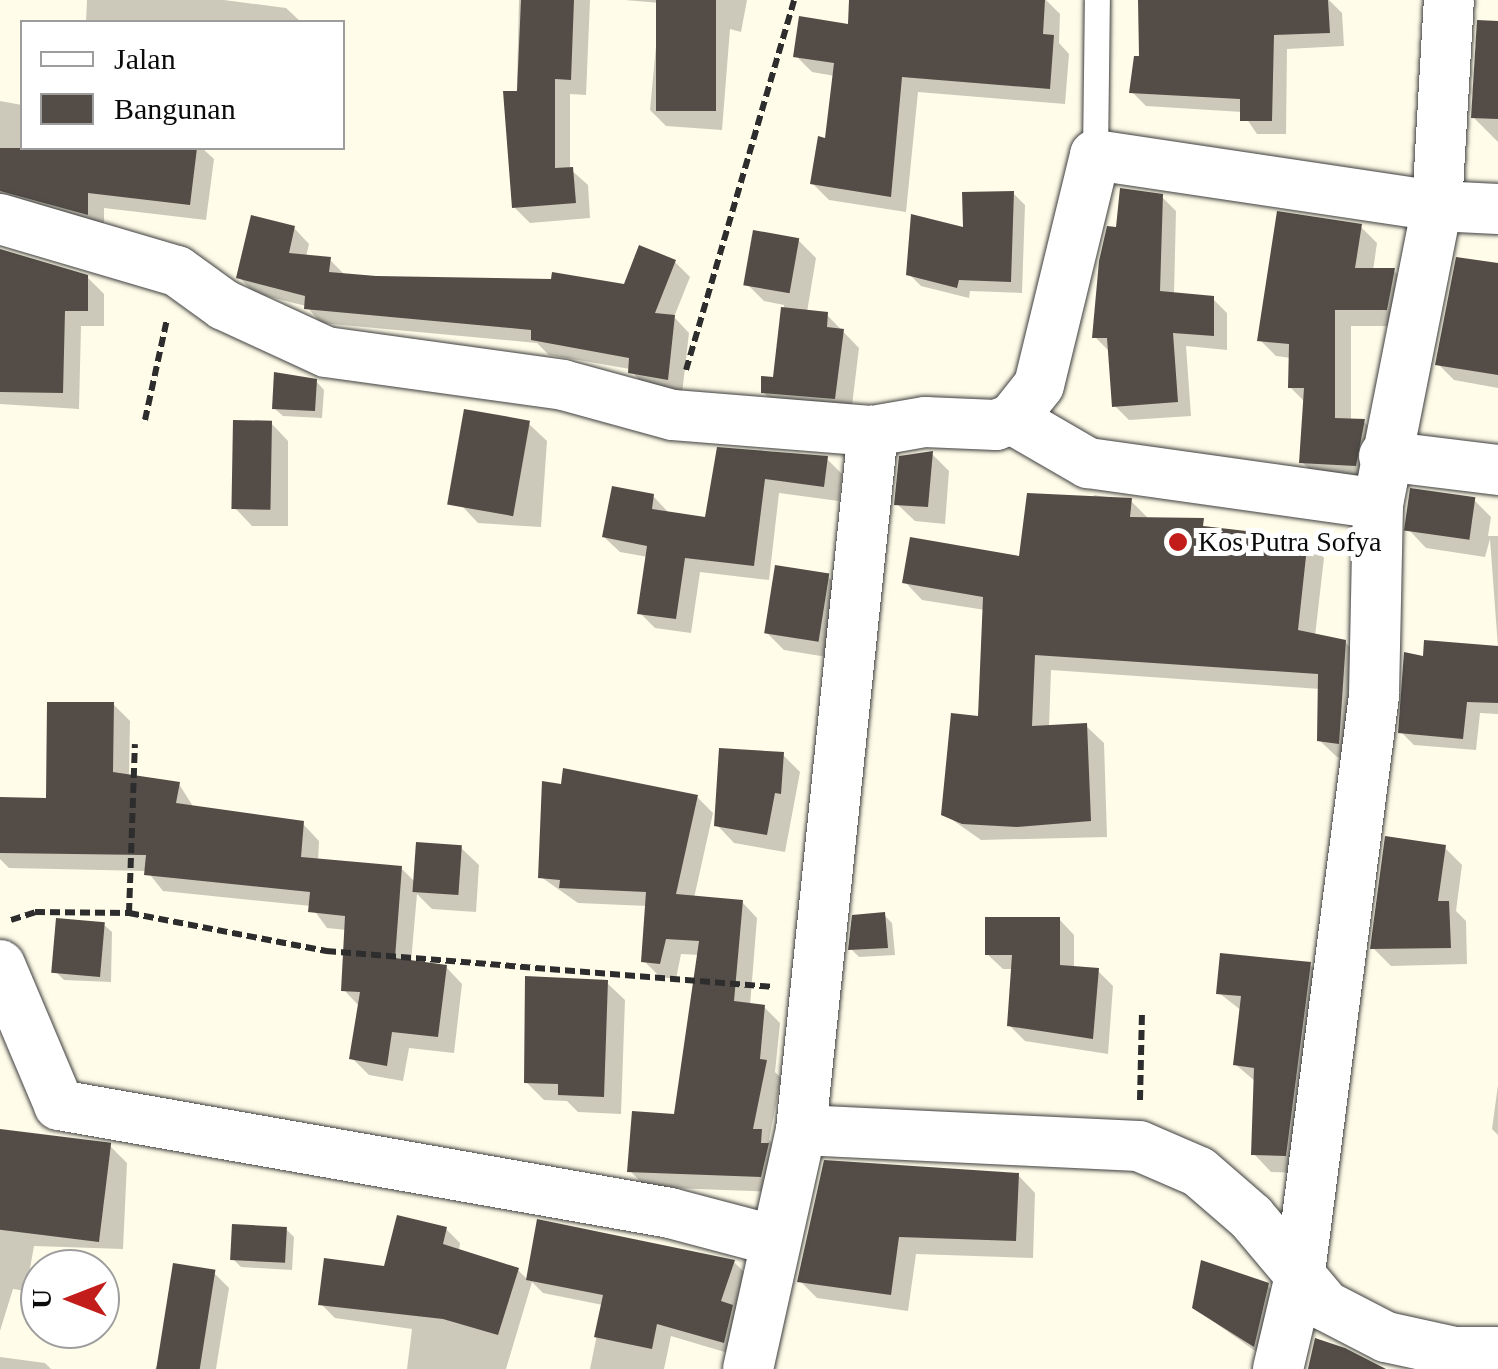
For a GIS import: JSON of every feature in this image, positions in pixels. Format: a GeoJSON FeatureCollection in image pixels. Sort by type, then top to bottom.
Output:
{"type":"FeatureCollection","features":[{"type":"Feature","properties":{"kind":"street"},"geometry":{"type":"LineString","coordinates":[[1278,1369],[1299,1280],[1374,695],[1378,504],[1384,456],[1436,206],[1449,0]]}},
{"type":"Feature","properties":{"kind":"street"},"geometry":{"type":"LineString","coordinates":[[0,219],[177,270],[224,305],[326,352],[563,385],[673,414],[873,431],[925,422],[996,425],[1012,419],[1039,385],[1095,155],[1436,206],[1498,209]]}},
{"type":"Feature","properties":{"kind":"street"},"geometry":{"type":"LineString","coordinates":[[1012,419],[1088,462],[1378,504]]}},
{"type":"Feature","properties":{"kind":"street"},"geometry":{"type":"LineString","coordinates":[[748,1369],[772,1240],[801,1130],[873,431]]}},
{"type":"Feature","properties":{"kind":"street"},"geometry":{"type":"LineString","coordinates":[[1384,456],[1498,470]]}},
{"type":"Feature","properties":{"kind":"street"},"geometry":{"type":"LineString","coordinates":[[0,965],[59,1105],[670,1213],[772,1240]]}},
{"type":"Feature","properties":{"kind":"street"},"geometry":{"type":"LineString","coordinates":[[801,1130],[1139,1146],[1199,1172],[1251,1218],[1299,1280],[1326,1306],[1386,1337],[1455,1352],[1498,1352]]}},
{"type":"Feature","properties":{"kind":"lane"},"geometry":{"type":"LineString","coordinates":[[1095,155],[1097,0]]}},
{"type":"Feature","properties":{"kind":"path"},"geometry":{"type":"LineString","coordinates":[[673,414],[794,0]]}},
{"type":"Feature","properties":{"kind":"path"},"geometry":{"type":"LineString","coordinates":[[145,420],[177,270]]}},
{"type":"Feature","properties":{"kind":"path"},"geometry":{"type":"LineString","coordinates":[[129,913],[135,744]]}},
{"type":"Feature","properties":{"kind":"path"},"geometry":{"type":"LineString","coordinates":[[0,923],[35,912],[129,913],[326,950],[817,991]]}},
{"type":"Feature","properties":{"kind":"path"},"geometry":{"type":"LineString","coordinates":[[1139,1146],[1142,1016]]}},
{"type":"Feature","properties":{"kind":"building"},"geometry":{"type":"Polygon","coordinates":[[[521,0],[574,0],[571,80],[555,79],[555,168],[573,167],[576,203],[512,208],[503,91],[517,91],[521,0]]]}},
{"type":"Feature","properties":{"kind":"building"},"geometry":{"type":"Polygon","coordinates":[[[656,0],[716,0],[716,111],[656,111],[656,0]]]}},
{"type":"Feature","properties":{"kind":"building"},"geometry":{"type":"Polygon","coordinates":[[[849,0],[1045,0],[1043,34],[1054,35],[1050,89],[902,77],[891,197],[810,184],[818,136],[825,138],[834,63],[793,57],[799,16],[848,24],[849,0]]]}},
{"type":"Feature","properties":{"kind":"building"},"geometry":{"type":"Polygon","coordinates":[[[1138,0],[1328,0],[1330,33],[1274,35],[1272,121],[1240,121],[1240,99],[1129,93],[1134,56],[1139,56],[1138,0]]]}},
{"type":"Feature","properties":{"kind":"building"},"geometry":{"type":"Polygon","coordinates":[[[1477,20],[1498,21],[1498,119],[1471,118],[1477,20]]]}},
{"type":"Feature","properties":{"kind":"building"},"geometry":{"type":"Polygon","coordinates":[[[0,148],[197,150],[190,205],[88,193],[88,215],[0,191],[0,148]]]}},
{"type":"Feature","properties":{"kind":"building"},"geometry":{"type":"Polygon","coordinates":[[[1120,188],[1163,194],[1160,291],[1214,296],[1214,336],[1173,333],[1178,402],[1112,407],[1107,338],[1092,338],[1099,261],[1107,226],[1116,227],[1120,188]]]}},
{"type":"Feature","properties":{"kind":"building"},"geometry":{"type":"Polygon","coordinates":[[[1014,191],[1011,282],[959,280],[957,288],[906,275],[911,214],[963,227],[962,192],[1014,191]]]}},
{"type":"Feature","properties":{"kind":"building"},"geometry":{"type":"Polygon","coordinates":[[[1277,211],[1362,224],[1355,268],[1395,268],[1387,310],[1335,310],[1335,418],[1365,419],[1356,466],[1299,463],[1304,388],[1288,388],[1289,344],[1257,341],[1277,211]]]}},
{"type":"Feature","properties":{"kind":"building"},"geometry":{"type":"Polygon","coordinates":[[[251,215],[295,226],[289,253],[331,257],[329,272],[376,276],[551,279],[552,272],[624,284],[639,245],[676,260],[655,313],[675,315],[668,380],[628,373],[629,358],[531,340],[531,330],[304,309],[305,296],[236,278],[251,215]]]}},
{"type":"Feature","properties":{"kind":"building"},"geometry":{"type":"Polygon","coordinates":[[[753,230],[799,238],[790,293],[743,285],[753,230]]]}},
{"type":"Feature","properties":{"kind":"building"},"geometry":{"type":"Polygon","coordinates":[[[0,249],[88,275],[88,311],[65,311],[63,393],[0,392],[0,249]]]}},
{"type":"Feature","properties":{"kind":"building"},"geometry":{"type":"Polygon","coordinates":[[[1456,257],[1498,263],[1498,375],[1435,365],[1456,257]]]}},
{"type":"Feature","properties":{"kind":"building"},"geometry":{"type":"Polygon","coordinates":[[[781,307],[828,312],[827,327],[844,329],[835,399],[761,393],[761,376],[773,377],[781,307]]]}},
{"type":"Feature","properties":{"kind":"building"},"geometry":{"type":"Polygon","coordinates":[[[274,372],[317,379],[315,411],[272,409],[274,372]]]}},
{"type":"Feature","properties":{"kind":"building"},"geometry":{"type":"Polygon","coordinates":[[[464,409],[530,421],[513,516],[447,505],[464,409]]]}},
{"type":"Feature","properties":{"kind":"building"},"geometry":{"type":"Polygon","coordinates":[[[233,420],[272,421],[270,510],[231,509],[233,420]]]}},
{"type":"Feature","properties":{"kind":"building"},"geometry":{"type":"Polygon","coordinates":[[[717,447],[828,456],[824,487],[765,479],[754,566],[685,558],[676,619],[637,614],[647,546],[602,537],[612,486],[654,494],[652,509],[705,517],[717,447]]]}},
{"type":"Feature","properties":{"kind":"building"},"geometry":{"type":"Polygon","coordinates":[[[933,451],[928,507],[894,505],[899,456],[933,451]]]}},
{"type":"Feature","properties":{"kind":"building"},"geometry":{"type":"Polygon","coordinates":[[[1410,488],[1475,497],[1469,540],[1404,531],[1410,488]]]}},
{"type":"Feature","properties":{"kind":"building"},"geometry":{"type":"Polygon","coordinates":[[[1027,493],[1132,498],[1130,517],[1204,518],[1203,526],[1308,538],[1298,630],[1346,640],[1339,744],[1317,741],[1318,674],[1035,655],[1032,726],[1087,723],[1091,821],[1017,827],[962,824],[941,815],[951,713],[978,716],[983,597],[902,583],[910,537],[1019,556],[1027,493]]]}},
{"type":"Feature","properties":{"kind":"building"},"geometry":{"type":"Polygon","coordinates":[[[775,565],[829,574],[819,642],[764,633],[775,565]]]}},
{"type":"Feature","properties":{"kind":"building"},"geometry":{"type":"Polygon","coordinates":[[[1424,640],[1498,646],[1498,703],[1467,702],[1463,739],[1398,733],[1404,652],[1423,656],[1424,640]]]}},
{"type":"Feature","properties":{"kind":"building"},"geometry":{"type":"Polygon","coordinates":[[[47,702],[114,702],[113,772],[180,782],[176,803],[304,821],[301,857],[402,866],[395,958],[447,965],[438,1037],[392,1032],[387,1066],[349,1059],[360,992],[341,991],[345,916],[308,912],[310,892],[144,875],[146,855],[0,853],[0,797],[46,798],[47,702]]]}},
{"type":"Feature","properties":{"kind":"building"},"geometry":{"type":"Polygon","coordinates":[[[719,748],[784,752],[781,794],[775,793],[767,835],[714,826],[719,748]]]}},
{"type":"Feature","properties":{"kind":"building"},"geometry":{"type":"Polygon","coordinates":[[[563,768],[698,795],[676,894],[743,900],[734,1001],[765,1005],[760,1059],[767,1060],[753,1129],[762,1129],[761,1143],[769,1143],[761,1177],[627,1172],[632,1111],[674,1114],[699,941],[666,939],[660,964],[641,962],[646,892],[559,888],[560,880],[538,878],[542,781],[561,784],[563,768]]]}},
{"type":"Feature","properties":{"kind":"building"},"geometry":{"type":"Polygon","coordinates":[[[1385,836],[1446,845],[1438,901],[1449,901],[1451,948],[1370,949],[1385,836]]]}},
{"type":"Feature","properties":{"kind":"building"},"geometry":{"type":"Polygon","coordinates":[[[416,842],[462,845],[458,895],[413,892],[416,842]]]}},
{"type":"Feature","properties":{"kind":"building"},"geometry":{"type":"Polygon","coordinates":[[[885,912],[888,948],[848,950],[852,915],[885,912]]]}},
{"type":"Feature","properties":{"kind":"building"},"geometry":{"type":"Polygon","coordinates":[[[985,917],[1060,917],[1060,965],[1099,968],[1093,1039],[1007,1026],[1012,955],[985,955],[985,917]]]}},
{"type":"Feature","properties":{"kind":"building"},"geometry":{"type":"Polygon","coordinates":[[[56,918],[105,922],[100,977],[51,973],[56,918]]]}},
{"type":"Feature","properties":{"kind":"building"},"geometry":{"type":"Polygon","coordinates":[[[1220,953],[1311,962],[1286,1156],[1251,1155],[1254,1068],[1233,1065],[1241,996],[1216,994],[1220,953]]]}},
{"type":"Feature","properties":{"kind":"building"},"geometry":{"type":"Polygon","coordinates":[[[525,976],[608,980],[604,1097],[558,1095],[558,1084],[524,1083],[525,976]]]}},
{"type":"Feature","properties":{"kind":"building"},"geometry":{"type":"Polygon","coordinates":[[[0,1129],[111,1143],[99,1242],[0,1230],[0,1129]]]}},
{"type":"Feature","properties":{"kind":"building"},"geometry":{"type":"Polygon","coordinates":[[[824,1160],[1019,1173],[1016,1241],[899,1237],[891,1295],[797,1282],[824,1160]]]}},
{"type":"Feature","properties":{"kind":"building"},"geometry":{"type":"Polygon","coordinates":[[[397,1215],[447,1227],[443,1244],[519,1268],[498,1335],[443,1319],[318,1305],[324,1258],[384,1266],[397,1215]]]}},
{"type":"Feature","properties":{"kind":"building"},"geometry":{"type":"Polygon","coordinates":[[[537,1219],[735,1260],[721,1301],[733,1305],[724,1343],[657,1324],[652,1349],[594,1337],[603,1295],[526,1280],[537,1219]]]}},
{"type":"Feature","properties":{"kind":"building"},"geometry":{"type":"Polygon","coordinates":[[[232,1224],[287,1227],[285,1263],[230,1260],[232,1224]]]}},
{"type":"Feature","properties":{"kind":"building"},"geometry":{"type":"Polygon","coordinates":[[[1201,1260],[1269,1283],[1254,1347],[1192,1308],[1201,1260]]]}},
{"type":"Feature","properties":{"kind":"building"},"geometry":{"type":"Polygon","coordinates":[[[173,1263],[215,1270],[200,1369],[156,1369],[173,1263]]]}},
{"type":"Feature","properties":{"kind":"building"},"geometry":{"type":"Polygon","coordinates":[[[1315,1338],[1345,1348],[1386,1369],[1308,1369],[1315,1338]]]}},
{"type":"Feature","properties":{"kind":"place","name":"Kos Putra Sofya"},"geometry":{"type":"Point","coordinates":[1178,542]}}]}
